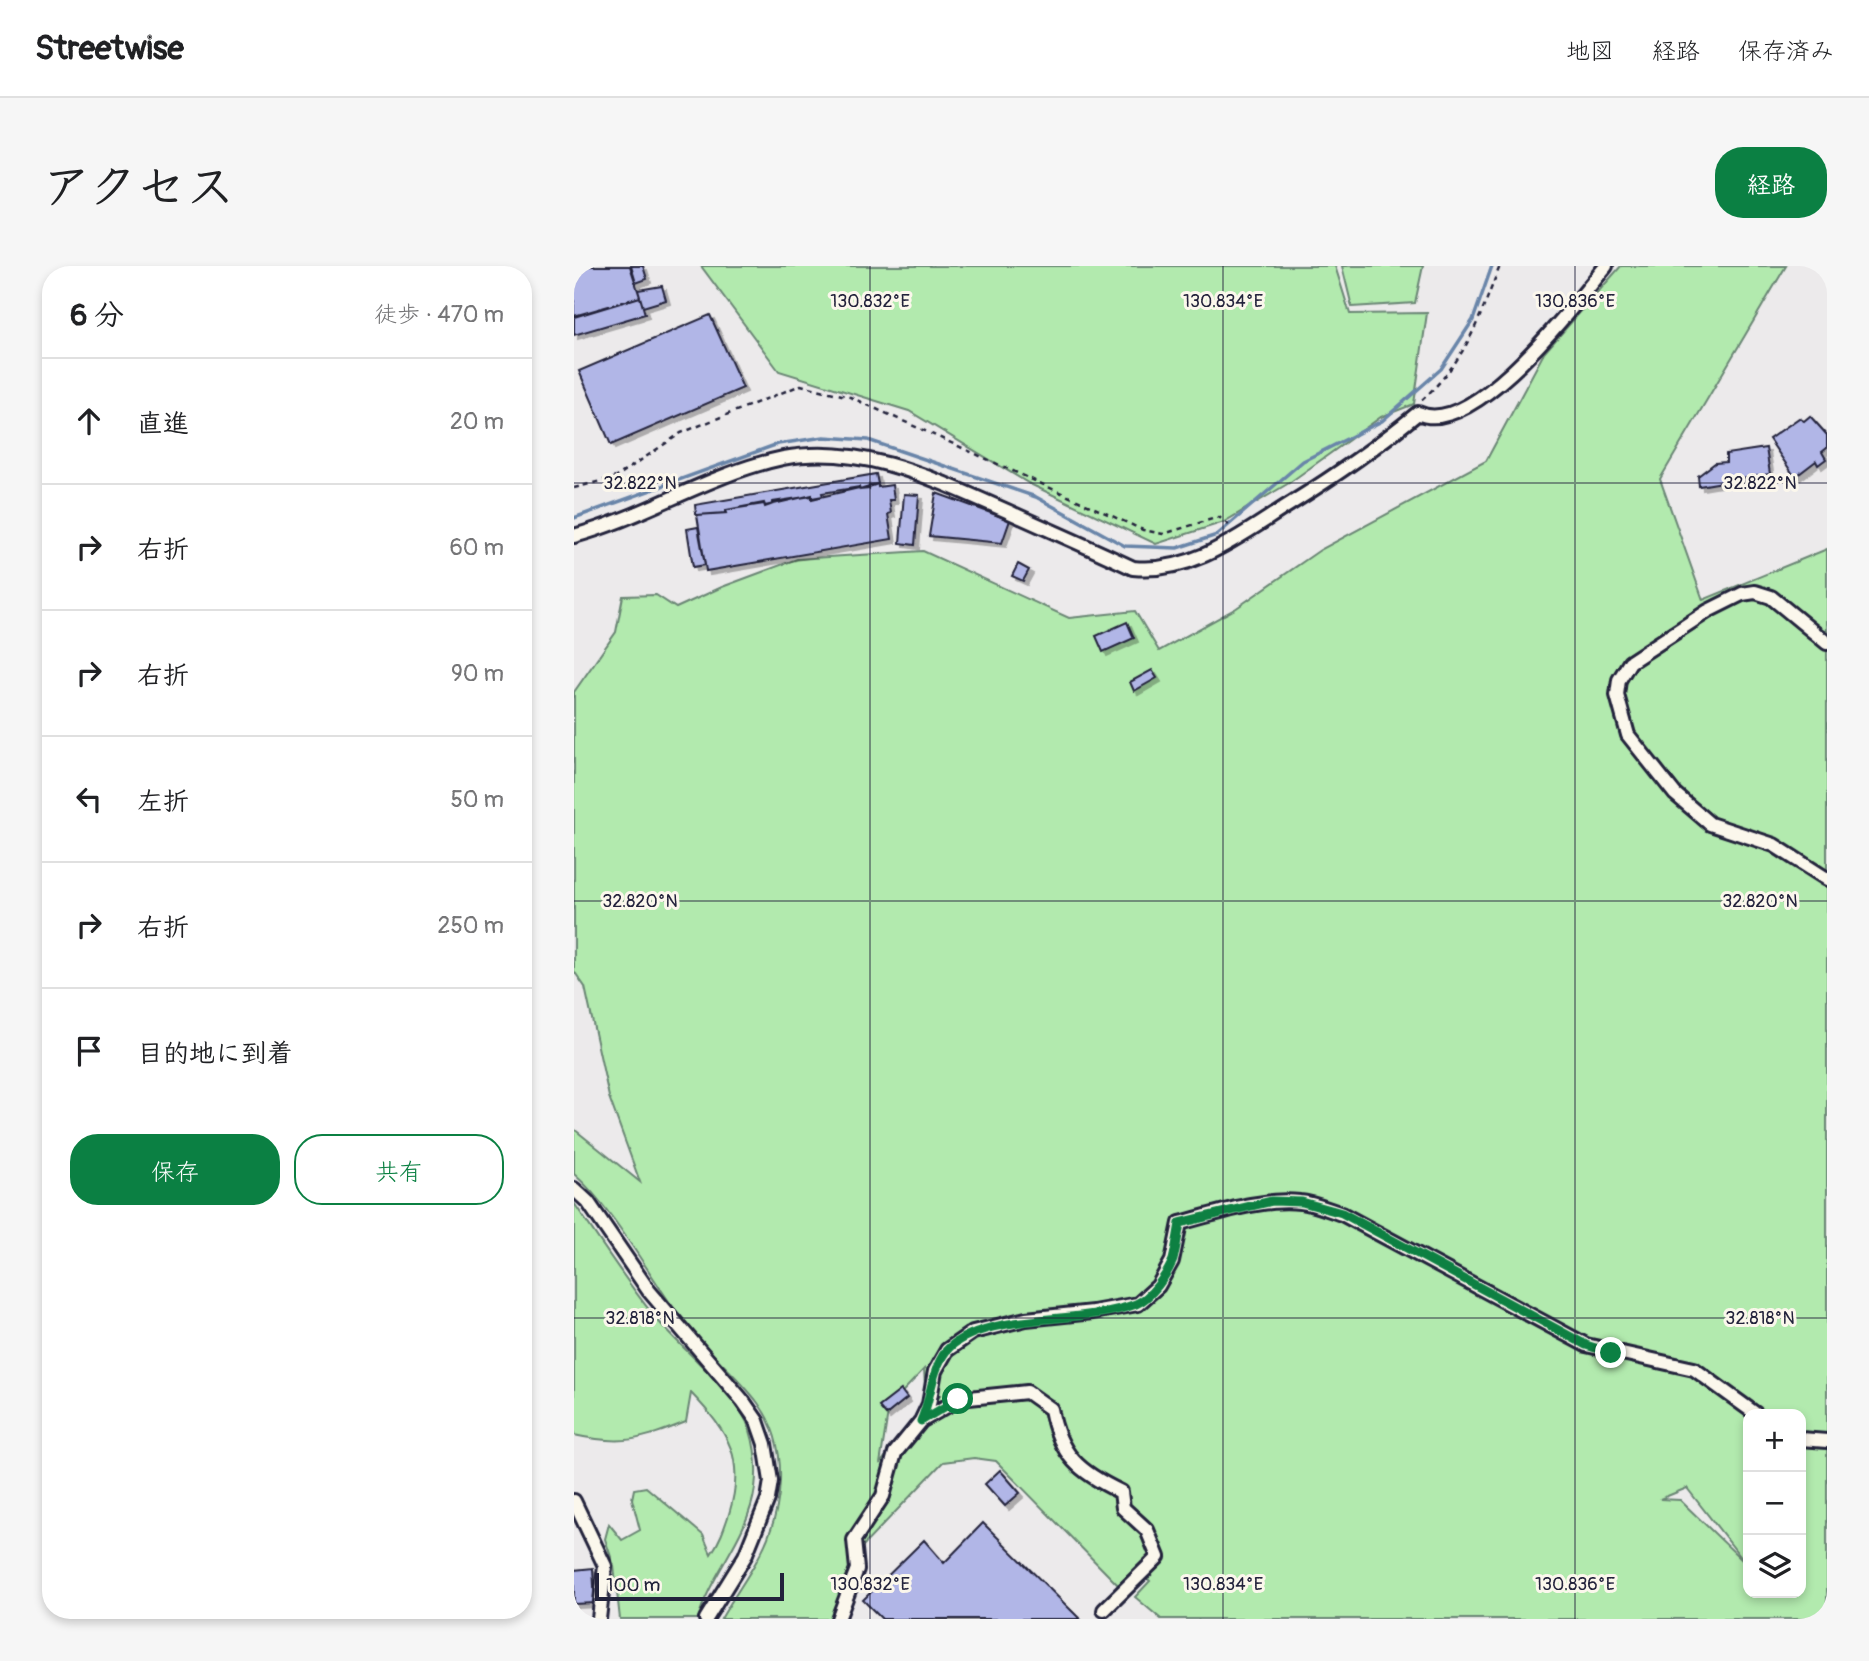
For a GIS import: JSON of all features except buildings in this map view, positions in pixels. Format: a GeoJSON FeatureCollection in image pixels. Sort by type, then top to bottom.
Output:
{"type":"FeatureCollection","features":[{"type":"Feature","properties":{"kind":"street"},"geometry":{"type":"LineString","coordinates":[[574,536],[613,526],[673,495],[783,458],[838,454],[890,463],[951,486],[1133,568],[1154,570],[1221,548],[1342,472],[1418,414],[1428,418],[1464,410],[1517,368],[1606,266]]}},
{"type":"Feature","properties":{"kind":"street"},"geometry":{"type":"LineString","coordinates":[[1827,643],[1771,597],[1755,592],[1742,594],[1708,611],[1630,662],[1619,680],[1616,695],[1622,724],[1654,771],[1710,824],[1774,845],[1827,879]]}},
{"type":"Feature","properties":{"kind":"street"},"geometry":{"type":"LineString","coordinates":[[574,1189],[588,1202],[649,1291],[743,1401],[757,1421],[765,1444],[771,1481],[764,1509],[745,1556],[706,1619]]}},
{"type":"Feature","properties":{"kind":"street"},"geometry":{"type":"LineString","coordinates":[[838,1619],[858,1569],[854,1540],[884,1496],[895,1453],[921,1421],[929,1404],[936,1371],[947,1350],[973,1332],[1026,1319],[1138,1304],[1158,1286],[1172,1261],[1180,1223],[1272,1201],[1302,1202],[1342,1213],[1586,1345],[1611,1353],[1667,1360],[1693,1369],[1749,1409]]}},
{"type":"Feature","properties":{"kind":"street"},"geometry":{"type":"LineString","coordinates":[[921,1421],[958,1399],[1027,1392],[1051,1409],[1057,1439],[1090,1477],[1121,1492],[1123,1508],[1147,1530],[1158,1557],[1104,1610]]}},
{"type":"Feature","properties":{"kind":"street"},"geometry":{"type":"LineString","coordinates":[[1806,1439],[1827,1441]]}},
{"type":"Feature","properties":{"kind":"street"},"geometry":{"type":"LineString","coordinates":[[574,1501],[605,1566],[599,1619]]}},
{"type":"Feature","properties":{"kind":"path"},"geometry":{"type":"LineString","coordinates":[[1418,414],[1419,403],[1441,382],[1467,348],[1500,266]]}},
{"type":"Feature","properties":{"kind":"path"},"geometry":{"type":"LineString","coordinates":[[1222,519],[1233,530]]}},
{"type":"Feature","properties":{"kind":"green space"},"geometry":{"type":"Polygon","coordinates":[[[701,266],[1335,266],[1350,314],[1427,313],[1414,404],[1381,417],[1289,483],[1224,522],[1156,544],[1028,483],[909,411],[779,371],[701,266]]]}},
{"type":"Feature","properties":{"kind":"green space"},"geometry":{"type":"Polygon","coordinates":[[[1342,266],[1423,266],[1415,303],[1352,307],[1342,266]]]}},
{"type":"Feature","properties":{"kind":"green space"},"geometry":{"type":"Polygon","coordinates":[[[1621,266],[1786,266],[1660,479],[1703,600],[1827,549],[1827,1619],[1161,1619],[1135,1597],[1150,1581],[1137,1567],[1118,1585],[996,1461],[974,1458],[943,1462],[859,1550],[845,1576],[834,1619],[721,1619],[757,1560],[773,1522],[780,1481],[776,1440],[758,1403],[691,1331],[603,1205],[574,1174],[574,1129],[640,1182],[609,1097],[585,987],[574,971],[574,692],[616,632],[623,596],[656,595],[676,608],[722,587],[797,559],[923,551],[1069,618],[1135,611],[1159,651],[1235,609],[1320,550],[1486,461],[1544,353],[1621,266]],[[924,1369],[889,1406],[880,1464],[910,1423],[940,1395],[925,1386],[924,1369]]]}},
{"type":"Feature","properties":{"kind":"green space"},"geometry":{"type":"Polygon","coordinates":[[[574,1203],[643,1302],[733,1401],[750,1432],[755,1450],[756,1470],[751,1506],[737,1539],[711,1586],[698,1619],[620,1619],[614,1566],[605,1539],[609,1524],[622,1540],[640,1530],[632,1499],[634,1489],[646,1487],[703,1535],[711,1554],[723,1530],[734,1495],[736,1478],[731,1448],[715,1421],[691,1393],[686,1422],[670,1428],[643,1437],[619,1440],[574,1435],[574,1203]]]}},
{"type":"Feature","properties":{"kind":"waterway"},"geometry":{"type":"LineString","coordinates":[[574,518],[778,444],[824,437],[868,440],[1036,497],[1125,546],[1177,548],[1217,535],[1303,461],[1382,421],[1441,369],[1473,320],[1492,266]]}},
{"type":"Feature","properties":{"kind":"route"},"geometry":{"type":"LineString","coordinates":[[958,1399],[921,1421],[929,1404],[936,1371],[947,1350],[973,1332],[1026,1319],[1138,1304],[1158,1286],[1172,1261],[1180,1223],[1272,1201],[1302,1202],[1342,1213],[1586,1345],[1611,1353]]}}]}
